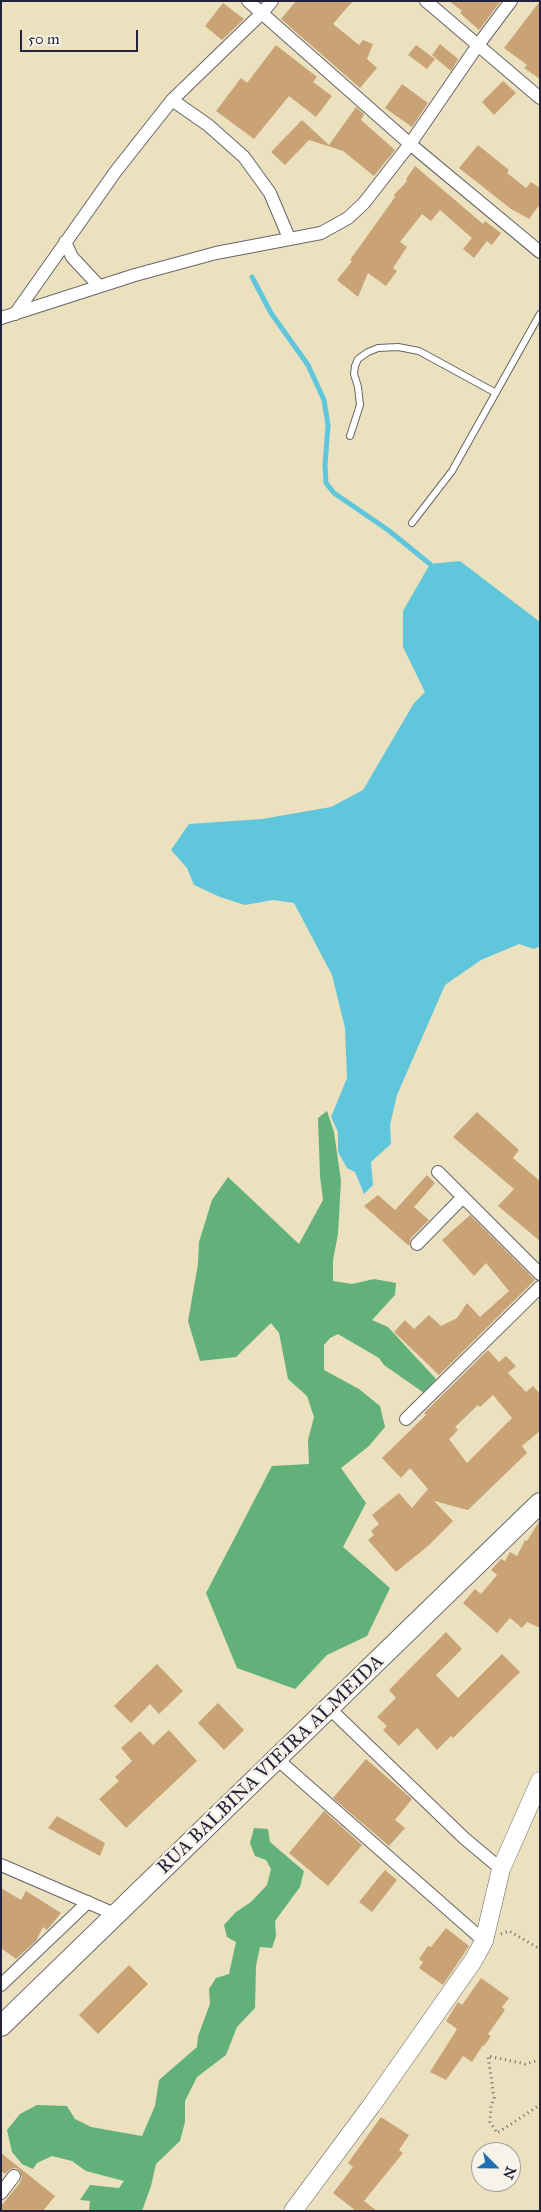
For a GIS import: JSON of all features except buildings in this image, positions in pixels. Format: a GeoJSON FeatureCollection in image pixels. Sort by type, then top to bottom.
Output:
{"type":"FeatureCollection","features":[{"type":"Feature","properties":{"kind":"main road","name":"RUA BALBINA VIEIRA ALMEIDA"},"geometry":{"type":"LineString","coordinates":[[1,2026],[540,1503]]}},
{"type":"Feature","properties":{"kind":"street"},"geometry":{"type":"LineString","coordinates":[[248,1],[410,144],[540,252]]}},
{"type":"Feature","properties":{"kind":"street"},"geometry":{"type":"LineString","coordinates":[[15,314],[116,171],[172,100],[272,1]]}},
{"type":"Feature","properties":{"kind":"street"},"geometry":{"type":"LineString","coordinates":[[426,1],[540,98]]}},
{"type":"Feature","properties":{"kind":"street"},"geometry":{"type":"LineString","coordinates":[[1,318],[99,286],[216,253],[321,233],[348,218],[364,203],[410,144],[478,45],[511,1]]}},
{"type":"Feature","properties":{"kind":"street"},"geometry":{"type":"LineString","coordinates":[[172,100],[208,124],[244,157],[270,193],[288,238]]}},
{"type":"Feature","properties":{"kind":"street"},"geometry":{"type":"LineString","coordinates":[[65,242],[72,257],[99,286]]}},
{"type":"Feature","properties":{"kind":"street"},"geometry":{"type":"LineString","coordinates":[[438,1172],[540,1274]]}},
{"type":"Feature","properties":{"kind":"street"},"geometry":{"type":"LineString","coordinates":[[417,1244],[463,1197]]}},
{"type":"Feature","properties":{"kind":"street"},"geometry":{"type":"LineString","coordinates":[[406,1419],[540,1287]]}},
{"type":"Feature","properties":{"kind":"street"},"geometry":{"type":"LineString","coordinates":[[329,1708],[464,1838],[501,1869]]}},
{"type":"Feature","properties":{"kind":"street"},"geometry":{"type":"LineString","coordinates":[[277,1759],[484,1941]]}},
{"type":"Feature","properties":{"kind":"street"},"geometry":{"type":"LineString","coordinates":[[293,2211],[398,2069],[473,1961],[484,1941],[501,1869],[539,1783]]}},
{"type":"Feature","properties":{"kind":"street"},"geometry":{"type":"LineString","coordinates":[[1,1866],[117,1915]]}},
{"type":"Feature","properties":{"kind":"street"},"geometry":{"type":"LineString","coordinates":[[1,1985],[88,1902]]}},
{"type":"Feature","properties":{"kind":"street"},"geometry":{"type":"LineString","coordinates":[[1,2193],[14,2176]]}},
{"type":"Feature","properties":{"kind":"lane"},"geometry":{"type":"LineString","coordinates":[[412,523],[452,471],[539,316]]}},
{"type":"Feature","properties":{"kind":"lane"},"geometry":{"type":"LineString","coordinates":[[350,436],[360,405],[354,374],[355,366],[358,359],[378,348],[398,347],[419,351],[496,393]]}},
{"type":"Feature","properties":{"kind":"path"},"geometry":{"type":"LineString","coordinates":[[484,1941],[509,1931],[540,1950]]}},
{"type":"Feature","properties":{"kind":"path"},"geometry":{"type":"LineString","coordinates":[[540,2060],[525,2064],[488,2056],[494,2098],[491,2106],[490,2122],[497,2133],[540,2105]]}},
{"type":"Feature","properties":{"kind":"green space"},"geometry":{"type":"Polygon","coordinates":[[[327,1111],[334,1132],[341,1181],[338,1234],[333,1260],[333,1281],[352,1284],[374,1279],[396,1283],[395,1295],[372,1320],[388,1327],[436,1379],[424,1393],[384,1365],[379,1358],[338,1334],[330,1338],[324,1345],[324,1370],[359,1389],[380,1406],[385,1427],[369,1446],[341,1468],[366,1503],[343,1547],[390,1588],[367,1636],[327,1655],[295,1689],[237,1668],[206,1593],[272,1466],[309,1464],[308,1440],[314,1417],[307,1396],[288,1379],[279,1333],[271,1323],[236,1357],[200,1361],[188,1321],[198,1264],[199,1242],[212,1200],[228,1177],[299,1244],[323,1200],[320,1176],[318,1118],[327,1111]]]}},
{"type":"Feature","properties":{"kind":"green space"},"geometry":{"type":"Polygon","coordinates":[[[254,1828],[268,1829],[270,1842],[304,1871],[300,1887],[275,1921],[276,1936],[272,1948],[260,1947],[256,1966],[255,2008],[237,2027],[226,2055],[197,2077],[185,2101],[185,2122],[180,2141],[156,2164],[142,2211],[89,2211],[90,2201],[80,2200],[90,2185],[119,2188],[124,2181],[86,2171],[72,2161],[52,2156],[37,2163],[33,2169],[22,2164],[12,2152],[7,2130],[20,2114],[37,2105],[67,2106],[75,2119],[91,2127],[142,2136],[155,2106],[159,2080],[197,2047],[198,2036],[210,2004],[209,1989],[216,1978],[229,1974],[236,1942],[227,1937],[224,1925],[236,1912],[251,1902],[267,1885],[271,1869],[266,1860],[255,1856],[250,1843],[254,1828]]]}},
{"type":"Feature","properties":{"kind":"water"},"geometry":{"type":"Polygon","coordinates":[[[460,561],[540,622],[540,946],[534,949],[519,944],[481,960],[445,985],[397,1095],[390,1125],[391,1144],[371,1162],[373,1185],[364,1194],[355,1172],[347,1168],[338,1152],[338,1132],[331,1117],[347,1078],[345,1028],[332,975],[294,903],[273,900],[245,905],[220,897],[194,885],[187,868],[171,850],[189,824],[262,819],[331,807],[363,790],[414,703],[425,692],[403,647],[403,611],[430,564],[460,561]]]}},
{"type":"Feature","properties":{"kind":"waterway"},"geometry":{"type":"LineString","coordinates":[[252,277],[271,313],[308,365],[324,400],[328,425],[325,466],[326,483],[334,493],[388,530],[430,564]]}}]}
